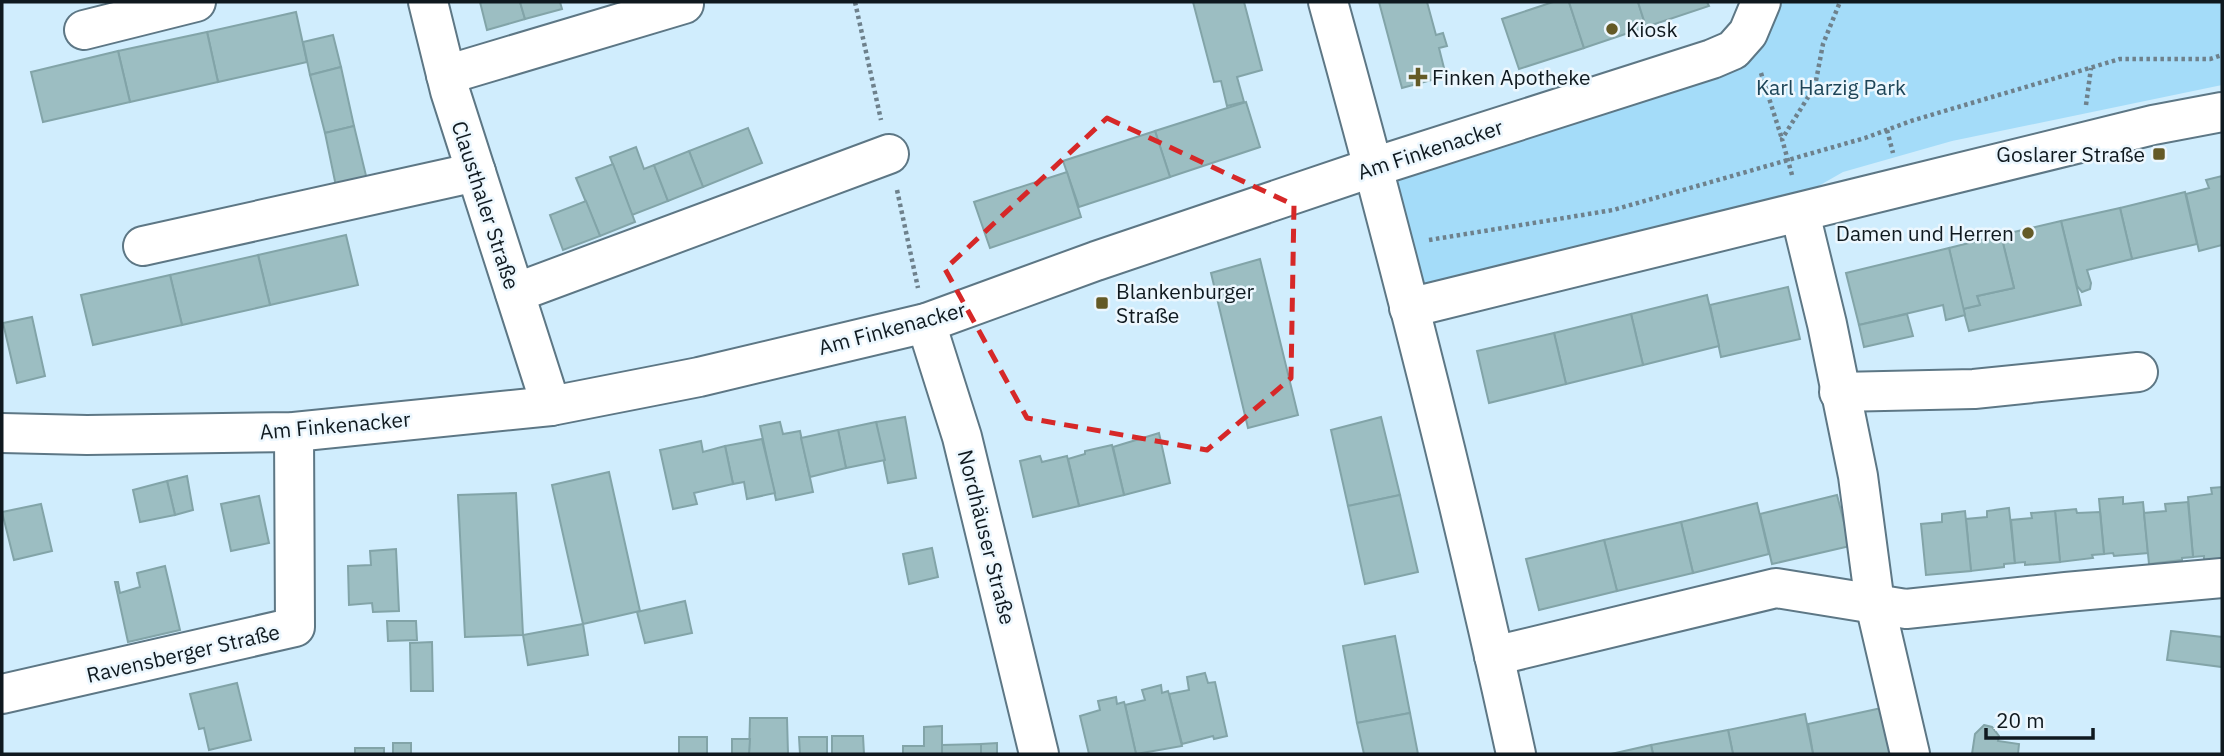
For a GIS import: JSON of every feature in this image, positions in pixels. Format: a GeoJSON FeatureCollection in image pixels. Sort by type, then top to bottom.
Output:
{"type":"FeatureCollection","features":[{"type":"Feature","properties":{"kind":"street"},"geometry":{"type":"LineString","coordinates":[[85,30],[196,2]]}},
{"type":"Feature","properties":{"kind":"street","name":"Clausthaler Straße"},"geometry":{"type":"LineString","coordinates":[[428,2],[446,75],[551,406]]}},
{"type":"Feature","properties":{"kind":"street"},"geometry":{"type":"LineString","coordinates":[[1328,2],[1374,167],[1516,754]]}},
{"type":"Feature","properties":{"kind":"street"},"geometry":{"type":"LineString","coordinates":[[446,75],[684,4]]}},
{"type":"Feature","properties":{"kind":"street","name":"Am Finkenacker"},"geometry":{"type":"LineString","coordinates":[[2,433],[87,435],[294,432],[551,406],[699,377],[926,323],[1096,261],[1374,167],[1712,59],[1733,50],[1755,17]]}},
{"type":"Feature","properties":{"kind":"street"},"geometry":{"type":"LineString","coordinates":[[1409,308],[2153,125],[2222,112]]}},
{"type":"Feature","properties":{"kind":"street"},"geometry":{"type":"LineString","coordinates":[[515,293],[889,154]]}},
{"type":"Feature","properties":{"kind":"street"},"geometry":{"type":"LineString","coordinates":[[143,246],[476,172]]}},
{"type":"Feature","properties":{"kind":"street"},"geometry":{"type":"LineString","coordinates":[[1800,212],[1827,324],[1858,476],[1874,604],[1910,754]]}},
{"type":"Feature","properties":{"kind":"street","name":"Nordhäuser Straße"},"geometry":{"type":"LineString","coordinates":[[926,323],[962,437],[1040,754]]}},
{"type":"Feature","properties":{"kind":"street"},"geometry":{"type":"LineString","coordinates":[[1839,392],[1974,389],[2138,372]]}},
{"type":"Feature","properties":{"kind":"street","name":"Ravensberger Straße"},"geometry":{"type":"LineString","coordinates":[[2,694],[295,627],[294,432]]}},
{"type":"Feature","properties":{"kind":"street"},"geometry":{"type":"LineString","coordinates":[[1494,656],[1776,588],[1906,609],[2222,579]]}},
{"type":"Feature","properties":{"kind":"path"},"geometry":{"type":"LineString","coordinates":[[1782,139],[1815,86],[1823,44],[1840,2]]}},
{"type":"Feature","properties":{"kind":"path"},"geometry":{"type":"LineString","coordinates":[[1755,17],[1789,160]]}},
{"type":"Feature","properties":{"kind":"path"},"geometry":{"type":"LineString","coordinates":[[1394,248],[1613,209],[1789,160],[2120,59],[2210,59],[2222,55]]}},
{"type":"Feature","properties":{"kind":"highlighted area"},"geometry":{"type":"Polygon","coordinates":[[[1107,118],[1294,205],[1291,378],[1207,450],[1027,418],[945,269],[1107,118]]]}},
{"type":"Feature","properties":{"kind":"green space","name":"Karl Harzig Park"},"geometry":{"type":"Polygon","coordinates":[[[1774,2],[2222,2],[2222,85],[1952,141],[1843,172],[1794,200],[1421,297],[1389,173],[1716,74],[1774,2]]]}},
{"type":"Feature","properties":{"kind":"building"},"geometry":{"type":"Polygon","coordinates":[[[480,2],[520,2],[525,19],[487,30],[480,2]]]}},
{"type":"Feature","properties":{"kind":"building"},"geometry":{"type":"Polygon","coordinates":[[[520,2],[560,2],[562,9],[525,19],[520,2]]]}},
{"type":"Feature","properties":{"kind":"building"},"geometry":{"type":"Polygon","coordinates":[[[1193,2],[1244,2],[1262,70],[1237,77],[1244,102],[1227,106],[1221,81],[1214,82],[1193,2]]]}},
{"type":"Feature","properties":{"kind":"building"},"geometry":{"type":"Polygon","coordinates":[[[1379,2],[1427,2],[1436,35],[1443,33],[1447,46],[1439,48],[1446,76],[1402,88],[1379,2]]]}},
{"type":"Feature","properties":{"kind":"building"},"geometry":{"type":"Polygon","coordinates":[[[1553,2],[1569,2],[1584,48],[1519,69],[1502,19],[1553,2]]]}},
{"type":"Feature","properties":{"kind":"building"},"geometry":{"type":"Polygon","coordinates":[[[1569,2],[1638,2],[1646,27],[1584,48],[1569,2]]]}},
{"type":"Feature","properties":{"kind":"building"},"geometry":{"type":"Polygon","coordinates":[[[1638,2],[1707,2],[1709,6],[1646,27],[1638,2]]]}},
{"type":"Feature","properties":{"kind":"building"},"geometry":{"type":"Polygon","coordinates":[[[296,12],[307,62],[218,82],[207,32],[296,12]]]}},
{"type":"Feature","properties":{"kind":"building"},"geometry":{"type":"Polygon","coordinates":[[[207,32],[218,82],[130,102],[118,51],[207,32]]]}},
{"type":"Feature","properties":{"kind":"building"},"geometry":{"type":"Polygon","coordinates":[[[333,35],[341,67],[310,75],[303,42],[333,35]]]}},
{"type":"Feature","properties":{"kind":"building"},"geometry":{"type":"Polygon","coordinates":[[[118,51],[130,102],[43,122],[31,72],[118,51]]]}},
{"type":"Feature","properties":{"kind":"building"},"geometry":{"type":"Polygon","coordinates":[[[341,67],[354,126],[325,133],[310,75],[341,67]]]}},
{"type":"Feature","properties":{"kind":"building"},"geometry":{"type":"Polygon","coordinates":[[[1246,102],[1260,147],[1170,177],[1155,131],[1246,102]]]}},
{"type":"Feature","properties":{"kind":"building"},"geometry":{"type":"Polygon","coordinates":[[[354,126],[368,184],[337,191],[325,133],[354,126]]]}},
{"type":"Feature","properties":{"kind":"building"},"geometry":{"type":"Polygon","coordinates":[[[748,128],[762,163],[703,187],[689,151],[748,128]]]}},
{"type":"Feature","properties":{"kind":"building"},"geometry":{"type":"Polygon","coordinates":[[[1155,131],[1170,177],[1079,207],[1063,161],[1155,131]]]}},
{"type":"Feature","properties":{"kind":"building"},"geometry":{"type":"Polygon","coordinates":[[[636,147],[644,169],[654,165],[668,201],[632,215],[610,157],[636,147]]]}},
{"type":"Feature","properties":{"kind":"building"},"geometry":{"type":"Polygon","coordinates":[[[689,151],[703,187],[668,201],[654,165],[689,151]]]}},
{"type":"Feature","properties":{"kind":"building"},"geometry":{"type":"Polygon","coordinates":[[[613,164],[635,222],[600,236],[576,178],[613,164]]]}},
{"type":"Feature","properties":{"kind":"building"},"geometry":{"type":"Polygon","coordinates":[[[1067,172],[1081,217],[990,248],[974,202],[1067,172]]]}},
{"type":"Feature","properties":{"kind":"building"},"geometry":{"type":"Polygon","coordinates":[[[2222,176],[2222,245],[2199,251],[2186,194],[2209,188],[2206,180],[2222,176]]]}},
{"type":"Feature","properties":{"kind":"building"},"geometry":{"type":"Polygon","coordinates":[[[2185,192],[2197,244],[2132,259],[2120,208],[2185,192]]]}},
{"type":"Feature","properties":{"kind":"building"},"geometry":{"type":"Polygon","coordinates":[[[586,201],[600,236],[563,250],[550,215],[586,201]]]}},
{"type":"Feature","properties":{"kind":"building"},"geometry":{"type":"Polygon","coordinates":[[[2120,208],[2132,259],[2087,270],[2090,289],[2082,292],[2077,286],[2061,221],[2120,208]]]}},
{"type":"Feature","properties":{"kind":"building"},"geometry":{"type":"Polygon","coordinates":[[[2061,221],[2081,305],[1969,331],[1963,309],[1980,305],[1977,296],[2014,288],[2001,235],[2061,221]]]}},
{"type":"Feature","properties":{"kind":"building"},"geometry":{"type":"Polygon","coordinates":[[[346,235],[358,285],[270,305],[258,255],[346,235]]]}},
{"type":"Feature","properties":{"kind":"building"},"geometry":{"type":"Polygon","coordinates":[[[2001,235],[2014,288],[1977,296],[1980,305],[1963,309],[1949,248],[2001,235]]]}},
{"type":"Feature","properties":{"kind":"building"},"geometry":{"type":"Polygon","coordinates":[[[1949,248],[1965,315],[1946,320],[1943,305],[1859,325],[1846,273],[1949,248]]]}},
{"type":"Feature","properties":{"kind":"building"},"geometry":{"type":"Polygon","coordinates":[[[258,255],[270,305],[182,325],[170,275],[258,255]]]}},
{"type":"Feature","properties":{"kind":"building"},"geometry":{"type":"Polygon","coordinates":[[[1260,259],[1298,415],[1248,428],[1211,273],[1260,259]]]}},
{"type":"Feature","properties":{"kind":"building"},"geometry":{"type":"Polygon","coordinates":[[[170,275],[182,325],[93,345],[81,295],[170,275]]]}},
{"type":"Feature","properties":{"kind":"building"},"geometry":{"type":"Polygon","coordinates":[[[1788,287],[1800,339],[1721,357],[1710,305],[1788,287]]]}},
{"type":"Feature","properties":{"kind":"building"},"geometry":{"type":"Polygon","coordinates":[[[1707,295],[1719,346],[1643,365],[1631,314],[1707,295]]]}},
{"type":"Feature","properties":{"kind":"building"},"geometry":{"type":"Polygon","coordinates":[[[1631,314],[1643,365],[1566,384],[1554,333],[1631,314]]]}},
{"type":"Feature","properties":{"kind":"building"},"geometry":{"type":"Polygon","coordinates":[[[1907,314],[1913,336],[1864,347],[1859,325],[1907,314]]]}},
{"type":"Feature","properties":{"kind":"building"},"geometry":{"type":"Polygon","coordinates":[[[32,317],[45,376],[17,383],[3,323],[32,317]]]}},
{"type":"Feature","properties":{"kind":"building"},"geometry":{"type":"Polygon","coordinates":[[[1554,333],[1566,384],[1489,403],[1477,351],[1554,333]]]}},
{"type":"Feature","properties":{"kind":"building"},"geometry":{"type":"Polygon","coordinates":[[[905,417],[916,478],[888,483],[876,422],[905,417]]]}},
{"type":"Feature","properties":{"kind":"building"},"geometry":{"type":"Polygon","coordinates":[[[1381,417],[1400,495],[1348,506],[1331,430],[1381,417]]]}},
{"type":"Feature","properties":{"kind":"building"},"geometry":{"type":"Polygon","coordinates":[[[780,422],[783,434],[800,431],[813,492],[776,500],[760,426],[780,422]]]}},
{"type":"Feature","properties":{"kind":"building"},"geometry":{"type":"Polygon","coordinates":[[[876,422],[885,460],[846,468],[838,430],[876,422]]]}},
{"type":"Feature","properties":{"kind":"building"},"geometry":{"type":"Polygon","coordinates":[[[838,430],[846,468],[810,477],[801,438],[838,430]]]}},
{"type":"Feature","properties":{"kind":"building"},"geometry":{"type":"Polygon","coordinates":[[[1159,433],[1170,483],[1124,495],[1113,447],[1159,433]]]}},
{"type":"Feature","properties":{"kind":"building"},"geometry":{"type":"Polygon","coordinates":[[[762,439],[775,493],[747,499],[744,482],[733,484],[725,446],[762,439]]]}},
{"type":"Feature","properties":{"kind":"building"},"geometry":{"type":"Polygon","coordinates":[[[701,441],[703,452],[725,446],[733,484],[694,493],[697,504],[673,509],[660,450],[701,441]]]}},
{"type":"Feature","properties":{"kind":"building"},"geometry":{"type":"Polygon","coordinates":[[[1112,445],[1124,495],[1079,506],[1068,459],[1085,454],[1085,451],[1112,445]]]}},
{"type":"Feature","properties":{"kind":"building"},"geometry":{"type":"Polygon","coordinates":[[[1040,456],[1042,462],[1067,456],[1079,506],[1033,517],[1020,461],[1040,456]]]}},
{"type":"Feature","properties":{"kind":"building"},"geometry":{"type":"Polygon","coordinates":[[[609,472],[640,611],[583,624],[552,485],[609,472]]]}},
{"type":"Feature","properties":{"kind":"building"},"geometry":{"type":"Polygon","coordinates":[[[187,476],[193,510],[175,515],[167,481],[187,476]]]}},
{"type":"Feature","properties":{"kind":"building"},"geometry":{"type":"Polygon","coordinates":[[[167,481],[175,515],[140,522],[133,490],[167,481]]]}},
{"type":"Feature","properties":{"kind":"building"},"geometry":{"type":"Polygon","coordinates":[[[2222,487],[2222,559],[2204,560],[2204,556],[2193,557],[2188,497],[2212,494],[2211,488],[2222,487]]]}},
{"type":"Feature","properties":{"kind":"building"},"geometry":{"type":"Polygon","coordinates":[[[516,493],[523,635],[465,637],[458,495],[516,493]]]}},
{"type":"Feature","properties":{"kind":"building"},"geometry":{"type":"Polygon","coordinates":[[[1400,495],[1418,572],[1365,584],[1348,506],[1400,495]]]}},
{"type":"Feature","properties":{"kind":"building"},"geometry":{"type":"Polygon","coordinates":[[[1837,495],[1850,546],[1772,564],[1760,514],[1837,495]]]}},
{"type":"Feature","properties":{"kind":"building"},"geometry":{"type":"Polygon","coordinates":[[[259,496],[269,543],[231,551],[221,504],[259,496]]]}},
{"type":"Feature","properties":{"kind":"building"},"geometry":{"type":"Polygon","coordinates":[[[2123,497],[2123,504],[2143,502],[2148,553],[2114,556],[2113,553],[2104,554],[2099,499],[2123,497]]]}},
{"type":"Feature","properties":{"kind":"building"},"geometry":{"type":"Polygon","coordinates":[[[2188,502],[2193,557],[2149,564],[2144,513],[2166,511],[2165,504],[2188,502]]]}},
{"type":"Feature","properties":{"kind":"building"},"geometry":{"type":"Polygon","coordinates":[[[1757,503],[1769,554],[1693,573],[1681,522],[1757,503]]]}},
{"type":"Feature","properties":{"kind":"building"},"geometry":{"type":"Polygon","coordinates":[[[41,504],[52,551],[14,560],[2,512],[41,504]]]}},
{"type":"Feature","properties":{"kind":"building"},"geometry":{"type":"Polygon","coordinates":[[[2009,508],[2015,563],[1971,571],[1966,519],[1987,517],[1987,511],[2009,508]]]}},
{"type":"Feature","properties":{"kind":"building"},"geometry":{"type":"Polygon","coordinates":[[[2076,509],[2077,513],[2100,512],[2104,554],[2060,562],[2055,511],[2076,509]]]}},
{"type":"Feature","properties":{"kind":"building"},"geometry":{"type":"Polygon","coordinates":[[[1965,511],[1971,571],[1926,575],[1921,524],[1942,522],[1942,514],[1965,511]]]}},
{"type":"Feature","properties":{"kind":"building"},"geometry":{"type":"Polygon","coordinates":[[[2055,511],[2060,562],[2025,565],[2025,562],[2015,563],[2011,520],[2032,518],[2031,513],[2055,511]]]}},
{"type":"Feature","properties":{"kind":"building"},"geometry":{"type":"Polygon","coordinates":[[[1681,522],[1693,573],[1617,591],[1604,540],[1681,522]]]}},
{"type":"Feature","properties":{"kind":"building"},"geometry":{"type":"Polygon","coordinates":[[[1604,540],[1617,591],[1539,610],[1526,559],[1604,540]]]}},
{"type":"Feature","properties":{"kind":"building"},"geometry":{"type":"Polygon","coordinates":[[[932,548],[938,577],[909,584],[903,554],[932,548]]]}},
{"type":"Feature","properties":{"kind":"building"},"geometry":{"type":"Polygon","coordinates":[[[396,549],[399,611],[373,612],[372,603],[349,605],[348,566],[371,565],[370,551],[396,549]]]}},
{"type":"Feature","properties":{"kind":"building"},"geometry":{"type":"Polygon","coordinates":[[[165,566],[180,630],[128,642],[115,582],[118,582],[120,593],[140,587],[137,573],[165,566]]]}},
{"type":"Feature","properties":{"kind":"building"},"geometry":{"type":"Polygon","coordinates":[[[685,601],[692,633],[645,643],[637,612],[685,601]]]}},
{"type":"Feature","properties":{"kind":"building"},"geometry":{"type":"Polygon","coordinates":[[[387,621],[416,621],[417,640],[388,641],[387,621]]]}},
{"type":"Feature","properties":{"kind":"building"},"geometry":{"type":"Polygon","coordinates":[[[583,624],[588,655],[528,665],[523,635],[583,624]]]}},
{"type":"Feature","properties":{"kind":"building"},"geometry":{"type":"Polygon","coordinates":[[[2171,631],[2222,637],[2222,667],[2167,660],[2171,631]]]}},
{"type":"Feature","properties":{"kind":"building"},"geometry":{"type":"Polygon","coordinates":[[[1395,636],[1410,713],[1357,723],[1343,646],[1395,636]]]}},
{"type":"Feature","properties":{"kind":"building"},"geometry":{"type":"Polygon","coordinates":[[[432,642],[433,691],[411,691],[410,643],[432,642]]]}},
{"type":"Feature","properties":{"kind":"building"},"geometry":{"type":"Polygon","coordinates":[[[1205,673],[1208,683],[1215,682],[1227,736],[1214,739],[1213,736],[1182,744],[1169,694],[1189,690],[1187,677],[1205,673]]]}},
{"type":"Feature","properties":{"kind":"building"},"geometry":{"type":"Polygon","coordinates":[[[237,683],[251,740],[209,750],[204,728],[199,729],[190,694],[237,683]]]}},
{"type":"Feature","properties":{"kind":"building"},"geometry":{"type":"Polygon","coordinates":[[[1161,685],[1162,693],[1168,691],[1182,746],[1136,754],[1125,705],[1145,700],[1142,690],[1161,685]]]}},
{"type":"Feature","properties":{"kind":"building"},"geometry":{"type":"Polygon","coordinates":[[[1116,697],[1117,704],[1124,702],[1136,754],[1089,754],[1080,716],[1100,710],[1098,701],[1116,697]]]}},
{"type":"Feature","properties":{"kind":"building"},"geometry":{"type":"Polygon","coordinates":[[[1886,707],[1895,754],[1813,754],[1808,724],[1886,707]]]}},
{"type":"Feature","properties":{"kind":"building"},"geometry":{"type":"Polygon","coordinates":[[[1410,713],[1418,754],[1364,754],[1357,723],[1410,713]]]}},
{"type":"Feature","properties":{"kind":"building"},"geometry":{"type":"Polygon","coordinates":[[[1805,714],[1813,754],[1733,754],[1728,730],[1805,714]]]}},
{"type":"Feature","properties":{"kind":"building"},"geometry":{"type":"Polygon","coordinates":[[[750,718],[787,718],[788,754],[749,754],[750,718]]]}},
{"type":"Feature","properties":{"kind":"building"},"geometry":{"type":"Polygon","coordinates":[[[1984,725],[1992,727],[1999,736],[1998,741],[2019,744],[2018,754],[1972,754],[1975,734],[1984,725]]]}},
{"type":"Feature","properties":{"kind":"building"},"geometry":{"type":"Polygon","coordinates":[[[942,726],[942,754],[903,754],[903,746],[924,746],[924,727],[942,726]]]}},
{"type":"Feature","properties":{"kind":"building"},"geometry":{"type":"Polygon","coordinates":[[[1728,730],[1733,754],[1653,754],[1651,745],[1728,730]]]}},
{"type":"Feature","properties":{"kind":"building"},"geometry":{"type":"Polygon","coordinates":[[[832,736],[863,736],[864,754],[832,754],[832,736]]]}},
{"type":"Feature","properties":{"kind":"building"},"geometry":{"type":"Polygon","coordinates":[[[679,737],[707,737],[707,754],[679,754],[679,737]]]}},
{"type":"Feature","properties":{"kind":"building"},"geometry":{"type":"Polygon","coordinates":[[[799,737],[827,737],[827,754],[800,754],[799,737]]]}},
{"type":"Feature","properties":{"kind":"building"},"geometry":{"type":"Polygon","coordinates":[[[732,739],[750,739],[749,754],[732,754],[732,739]]]}},
{"type":"Feature","properties":{"kind":"building"},"geometry":{"type":"Polygon","coordinates":[[[393,743],[411,743],[411,754],[393,754],[393,743]]]}},
{"type":"Feature","properties":{"kind":"building"},"geometry":{"type":"Polygon","coordinates":[[[997,743],[997,754],[981,754],[981,744],[997,743]]]}},
{"type":"Feature","properties":{"kind":"building"},"geometry":{"type":"Polygon","coordinates":[[[981,744],[981,754],[942,754],[942,745],[981,744]]]}},
{"type":"Feature","properties":{"kind":"building"},"geometry":{"type":"Polygon","coordinates":[[[1651,745],[1653,754],[1611,754],[1651,745]]]}},
{"type":"Feature","properties":{"kind":"building"},"geometry":{"type":"Polygon","coordinates":[[[355,748],[384,748],[384,754],[355,754],[355,748]]]}},
{"type":"Feature","properties":{"kind":"place","name":"Kiosk"},"geometry":{"type":"Point","coordinates":[1612,29]}},
{"type":"Feature","properties":{"kind":"place","name":"Finken Apotheke"},"geometry":{"type":"Point","coordinates":[1418,77]}},
{"type":"Feature","properties":{"kind":"place","name":"Goslarer Straße"},"geometry":{"type":"Point","coordinates":[2159,154]}},
{"type":"Feature","properties":{"kind":"place","name":"Damen und Herren"},"geometry":{"type":"Point","coordinates":[2028,233]}},
{"type":"Feature","properties":{"kind":"place","name":"Blankenburger Straße"},"geometry":{"type":"Point","coordinates":[1102,303]}}]}
